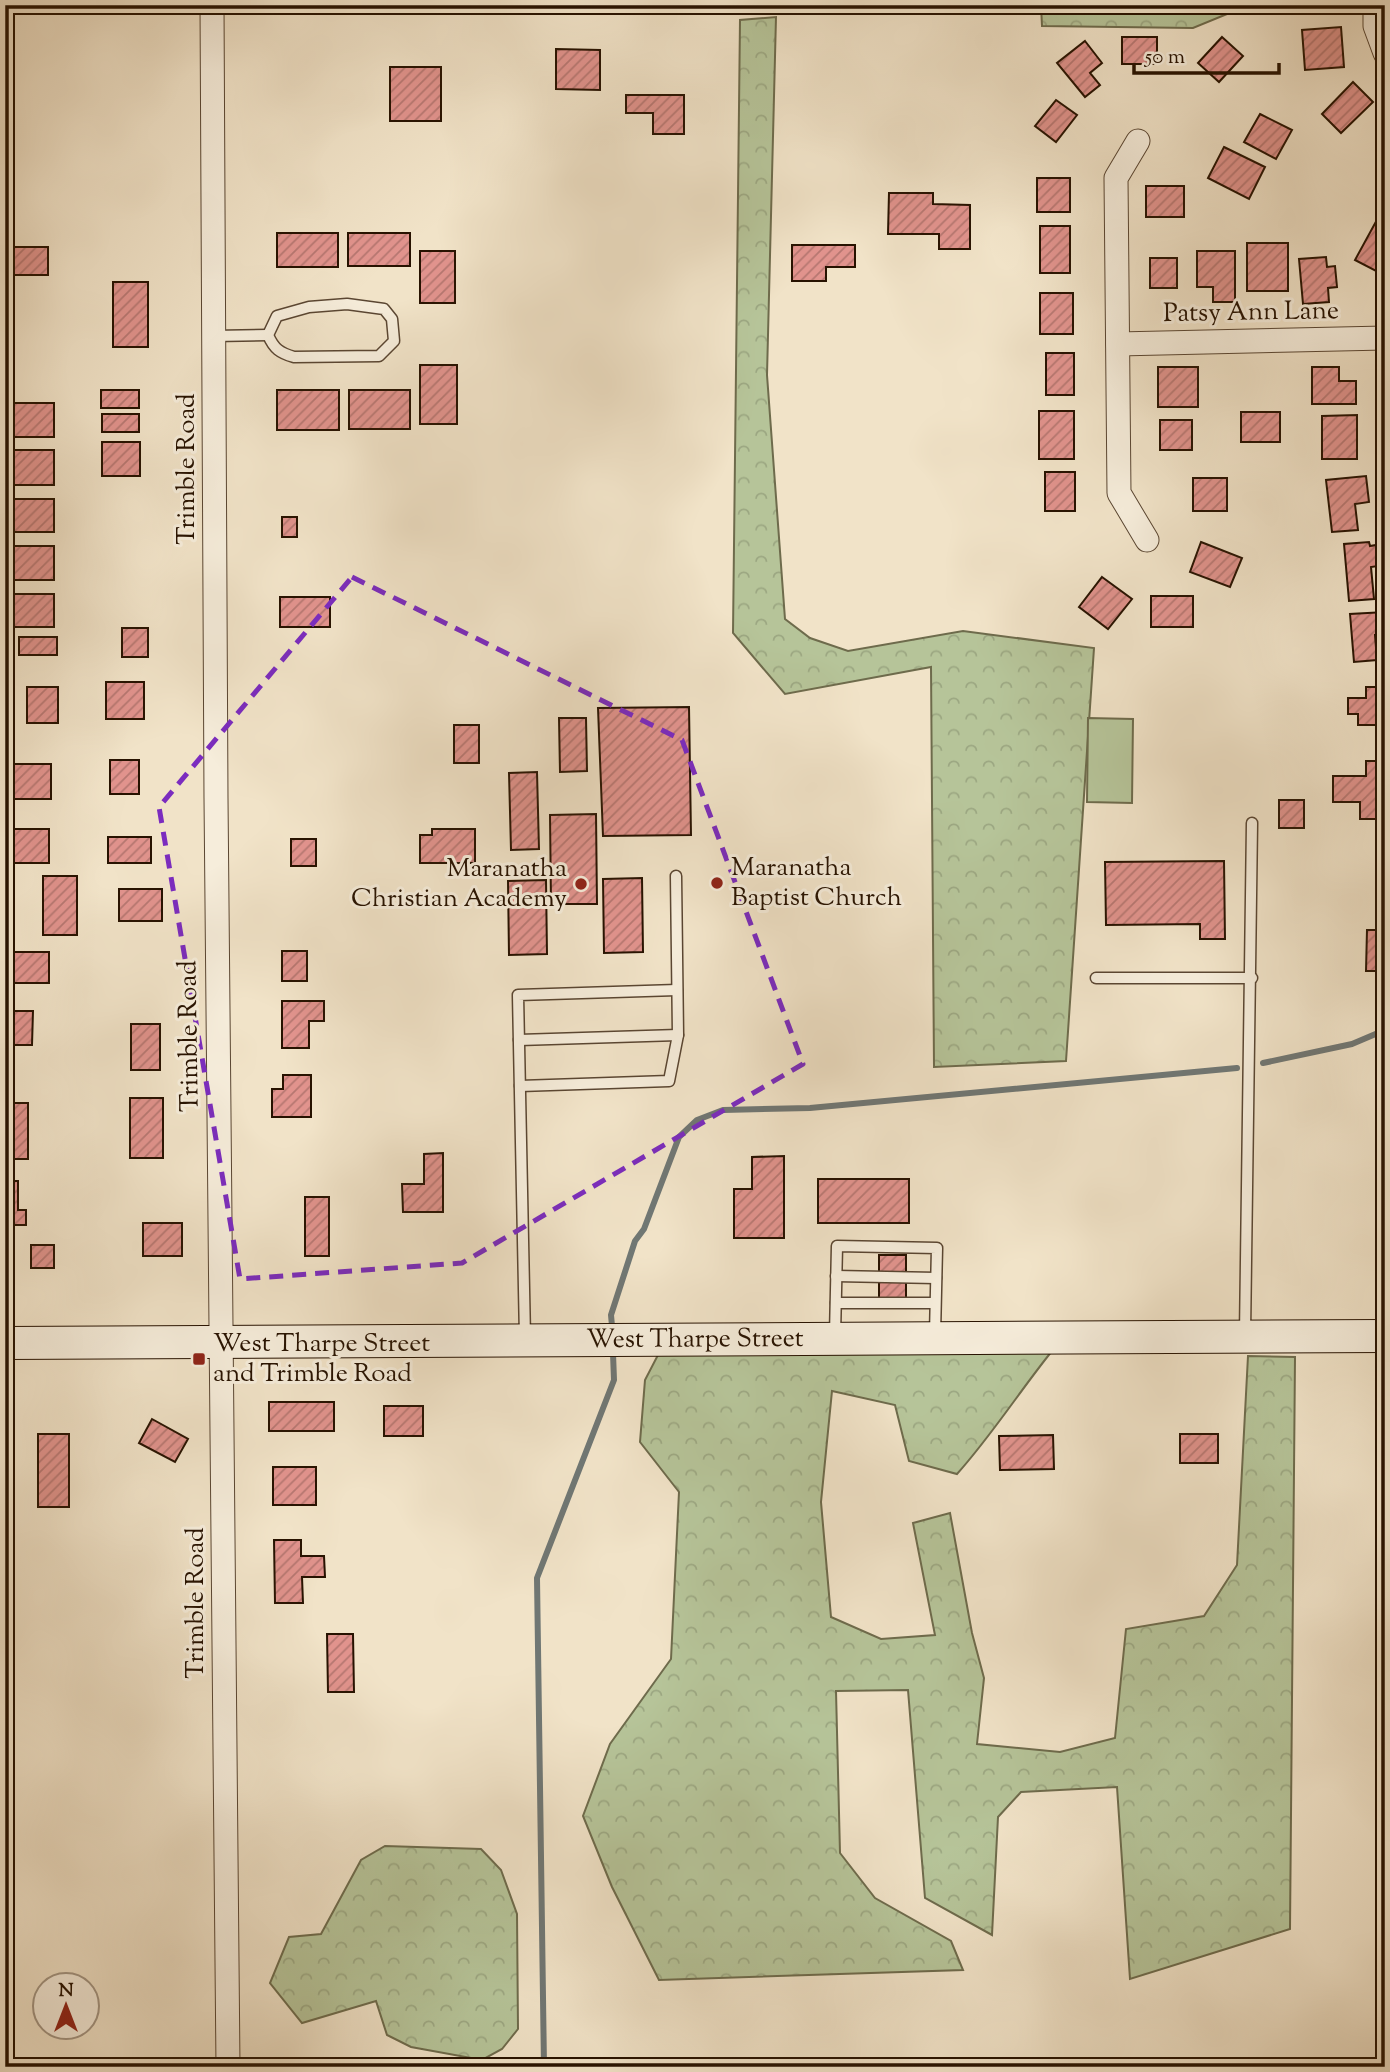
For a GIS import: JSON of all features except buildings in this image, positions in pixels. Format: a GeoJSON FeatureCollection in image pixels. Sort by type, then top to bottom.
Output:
{"type":"FeatureCollection","features":[{"type":"Feature","properties":{"kind":"main road","name":"West Tharpe Street"},"geometry":{"type":"LineString","coordinates":[[5,1343],[1385,1336]]}},
{"type":"Feature","properties":{"kind":"street","name":"Trimble Road"},"geometry":{"type":"LineString","coordinates":[[212,5],[216,812],[228,2067]]}},
{"type":"Feature","properties":{"kind":"street"},"geometry":{"type":"LineString","coordinates":[[1375,5],[1376,26],[1385,53]]}},
{"type":"Feature","properties":{"kind":"street"},"geometry":{"type":"LineString","coordinates":[[1138,141],[1116,178],[1119,493],[1147,540]]}},
{"type":"Feature","properties":{"kind":"street","name":"Patsy Ann Lane"},"geometry":{"type":"LineString","coordinates":[[1118,344],[1385,338]]}},
{"type":"Feature","properties":{"kind":"lane"},"geometry":{"type":"LineString","coordinates":[[347,304],[384,309],[392,318],[396,332],[389,349],[379,356],[369,358],[294,357],[282,354],[273,346],[268,335],[272,323],[283,313],[347,304]]}},
{"type":"Feature","properties":{"kind":"lane"},"geometry":{"type":"LineString","coordinates":[[214,336],[268,335]]}},
{"type":"Feature","properties":{"kind":"lane"},"geometry":{"type":"LineString","coordinates":[[1245,1335],[1252,978],[1252,823]]}},
{"type":"Feature","properties":{"kind":"lane"},"geometry":{"type":"LineString","coordinates":[[520,1086],[669,1081],[678,1035],[676,876]]}},
{"type":"Feature","properties":{"kind":"lane"},"geometry":{"type":"LineString","coordinates":[[1096,978],[1252,978]]}},
{"type":"Feature","properties":{"kind":"lane"},"geometry":{"type":"LineString","coordinates":[[525,1340],[518,995],[677,990]]}},
{"type":"Feature","properties":{"kind":"lane"},"geometry":{"type":"LineString","coordinates":[[519,1040],[678,1035]]}},
{"type":"Feature","properties":{"kind":"lane"},"geometry":{"type":"LineString","coordinates":[[835,1338],[837,1246],[937,1248],[935,1337]]}},
{"type":"Feature","properties":{"kind":"lane"},"geometry":{"type":"LineString","coordinates":[[836,1276],[936,1278]]}},
{"type":"Feature","properties":{"kind":"lane"},"geometry":{"type":"LineString","coordinates":[[836,1303],[935,1303]]}},
{"type":"Feature","properties":{"kind":"highlighted area"},"geometry":{"type":"Polygon","coordinates":[[[352,577],[682,740],[803,1064],[462,1263],[240,1279],[159,807],[352,577]]]}},
{"type":"Feature","properties":{"kind":"green space"},"geometry":{"type":"Polygon","coordinates":[[[1041,5],[1249,5],[1193,28],[1042,26],[1041,5]]]}},
{"type":"Feature","properties":{"kind":"green space"},"geometry":{"type":"Polygon","coordinates":[[[776,17],[767,375],[785,619],[810,638],[848,651],[963,631],[1094,648],[1066,1061],[934,1067],[931,667],[785,694],[733,633],[740,20],[776,17]]]}},
{"type":"Feature","properties":{"kind":"green space"},"geometry":{"type":"Polygon","coordinates":[[[1088,718],[1133,719],[1132,803],[1087,802],[1088,718]]]}},
{"type":"Feature","properties":{"kind":"green space"},"geometry":{"type":"Polygon","coordinates":[[[1052,1351],[957,1474],[909,1461],[895,1405],[832,1391],[821,1502],[831,1617],[881,1639],[935,1635],[913,1523],[950,1513],[972,1633],[984,1678],[977,1744],[1060,1752],[1115,1738],[1126,1629],[1204,1616],[1237,1565],[1248,1356],[1295,1357],[1290,1929],[1130,1979],[1117,1787],[1021,1792],[998,1817],[992,1935],[925,1898],[908,1690],[836,1691],[840,1853],[875,1898],[951,1941],[963,1970],[659,1980],[612,1887],[583,1816],[610,1744],[671,1659],[679,1492],[640,1442],[645,1380],[659,1353],[1052,1351]]]}},
{"type":"Feature","properties":{"kind":"green space"},"geometry":{"type":"Polygon","coordinates":[[[385,1846],[481,1849],[501,1870],[517,1914],[518,2029],[502,2049],[482,2060],[411,2047],[387,2035],[376,2001],[302,2023],[270,1983],[289,1937],[321,1934],[361,1860],[385,1846]]]}},
{"type":"Feature","properties":{"kind":"waterway"},"geometry":{"type":"LineString","coordinates":[[1263,1063],[1352,1044],[1385,1030]]}},
{"type":"Feature","properties":{"kind":"waterway"},"geometry":{"type":"LineString","coordinates":[[612,1326],[611,1315],[635,1241],[644,1229],[679,1137],[697,1120],[723,1110],[810,1108],[1237,1068]]}},
{"type":"Feature","properties":{"kind":"waterway"},"geometry":{"type":"LineString","coordinates":[[544,2067],[537,1578],[614,1380],[613,1353]]}},
{"type":"Feature","properties":{"kind":"place","name":"Maranatha Baptist Church"},"geometry":{"type":"Point","coordinates":[717,883]}},
{"type":"Feature","properties":{"kind":"place","name":"Maranatha Christian Academy"},"geometry":{"type":"Point","coordinates":[581,884]}},
{"type":"Feature","properties":{"kind":"place","name":"West Tharpe Street and Trimble Road"},"geometry":{"type":"Point","coordinates":[199,1359]}}]}
